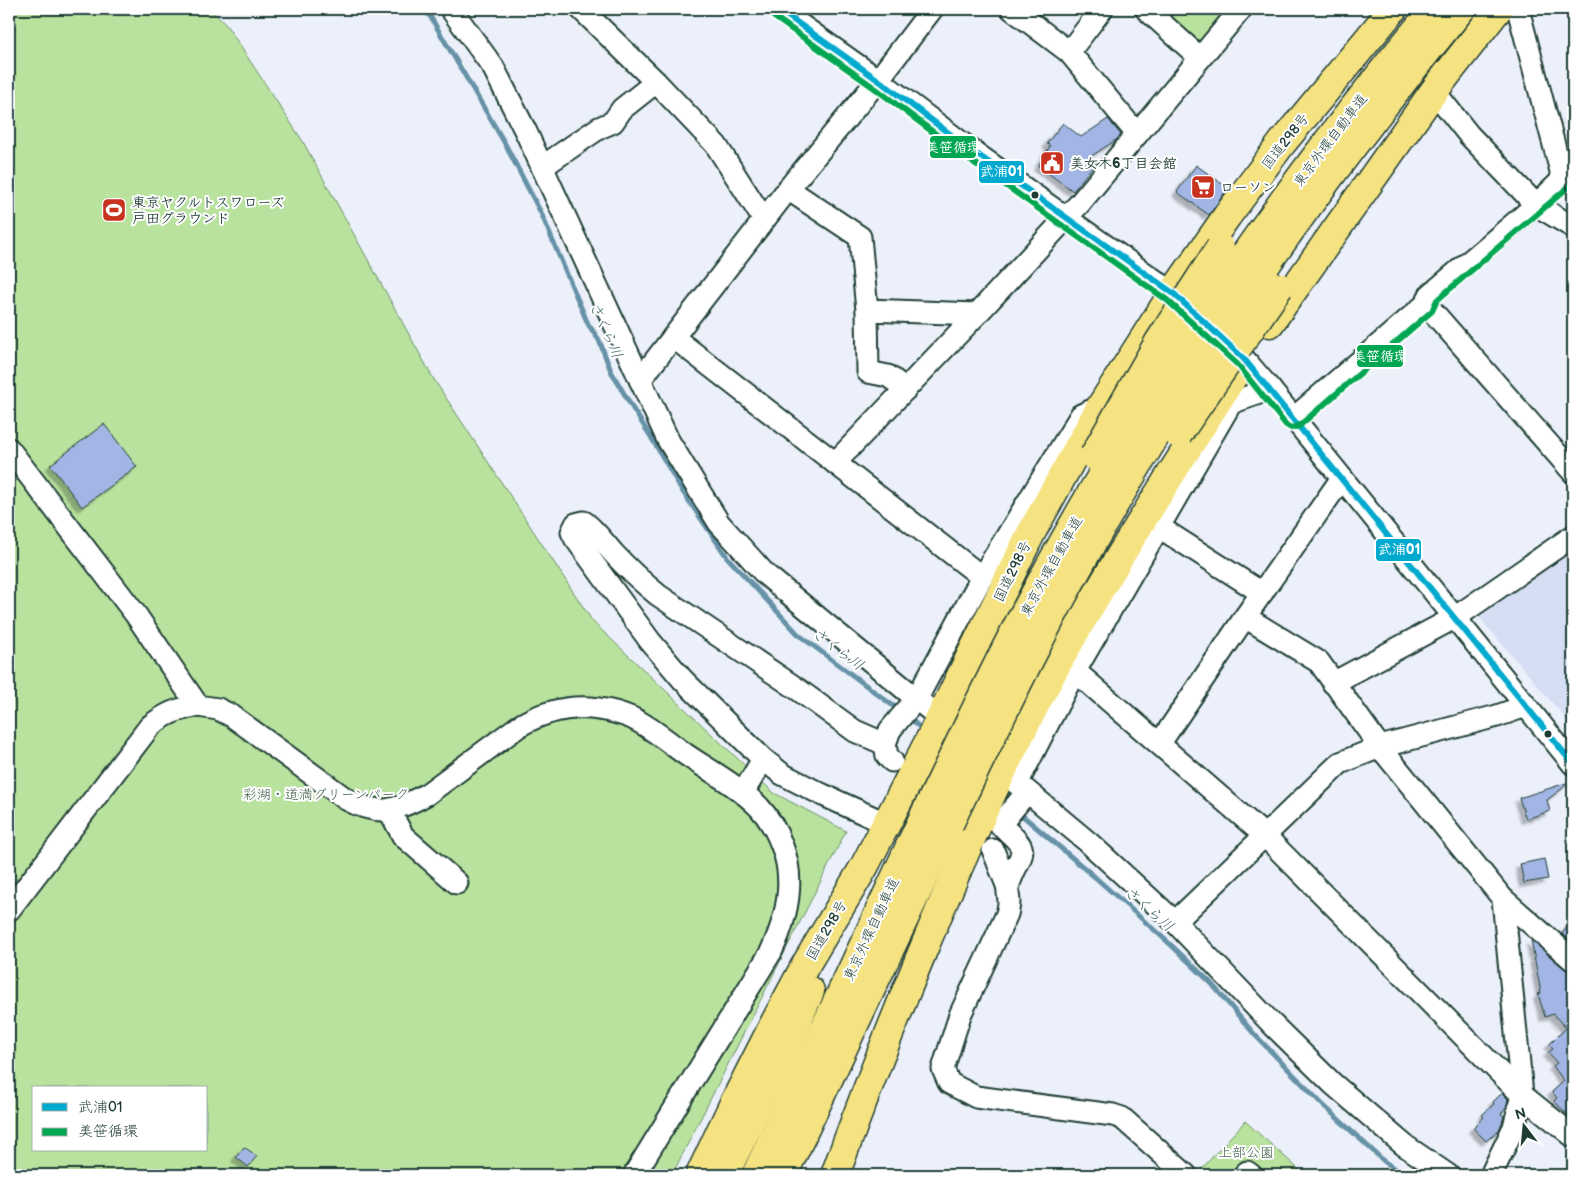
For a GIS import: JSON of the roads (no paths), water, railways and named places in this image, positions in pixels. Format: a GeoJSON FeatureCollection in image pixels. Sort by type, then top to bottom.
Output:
{"type":"FeatureCollection","features":[{"type":"Feature","properties":{"kind":"highway","name":"東京外環自動車道"},"geometry":{"type":"LineString","coordinates":[[756,1175],[922,821],[1017,628],[1086,504],[1204,314],[1292,190],[1392,58],[1434,9]]}},
{"type":"Feature","properties":{"kind":"highway","name":"東京外環自動車道"},"geometry":{"type":"LineString","coordinates":[[783,1175],[948,824],[1014,691],[1110,511],[1195,373],[1258,276],[1362,134],[1461,9]]}},
{"type":"Feature","properties":{"kind":"highway"},"geometry":{"type":"LineString","coordinates":[[1014,691],[1060,623],[1179,433],[1273,295],[1373,156],[1484,9]]}},
{"type":"Feature","properties":{"kind":"highway"},"geometry":{"type":"LineString","coordinates":[[834,1175],[866,1088],[948,890],[1005,792],[1055,667],[1116,561],[1244,359],[1434,91],[1498,9]]}},
{"type":"Feature","properties":{"kind":"highway"},"geometry":{"type":"LineString","coordinates":[[1017,628],[1043,561],[1105,435],[1159,342],[1220,248],[1283,162],[1337,93],[1394,10]]}},
{"type":"Feature","properties":{"kind":"highway","name":"国道298号"},"geometry":{"type":"LineString","coordinates":[[700,1175],[775,1022],[806,964],[864,867],[1031,533],[1102,406],[1173,293],[1227,216],[1282,143],[1394,10]]}},
{"type":"Feature","properties":{"kind":"highway"},"geometry":{"type":"LineString","coordinates":[[724,1175],[782,1057],[864,867]]}},
{"type":"Feature","properties":{"kind":"highway"},"geometry":{"type":"LineString","coordinates":[[823,1175],[866,1088]]}},
{"type":"Feature","properties":{"kind":"street"},"geometry":{"type":"LineString","coordinates":[[450,9],[493,67],[542,167],[668,440],[720,523],[765,574],[914,701],[935,728],[1005,792],[1088,842],[1175,922],[1272,1024],[1333,1084],[1404,1145],[1448,1175]]}},
{"type":"Feature","properties":{"kind":"street"},"geometry":{"type":"LineString","coordinates":[[581,9],[656,82],[716,145],[764,220]]}},
{"type":"Feature","properties":{"kind":"street"},"geometry":{"type":"LineString","coordinates":[[778,9],[1066,218],[1173,293],[1244,359],[1456,617],[1573,764]]}},
{"type":"Feature","properties":{"kind":"street"},"geometry":{"type":"LineString","coordinates":[[640,380],[788,189],[878,80],[932,9]]}},
{"type":"Feature","properties":{"kind":"street"},"geometry":{"type":"LineString","coordinates":[[1012,9],[1069,52],[1137,134]]}},
{"type":"Feature","properties":{"kind":"street"},"geometry":{"type":"LineString","coordinates":[[1069,52],[1102,9]]}},
{"type":"Feature","properties":{"kind":"street"},"geometry":{"type":"LineString","coordinates":[[1146,9],[1200,58]]}},
{"type":"Feature","properties":{"kind":"street"},"geometry":{"type":"LineString","coordinates":[[835,463],[978,314],[1066,218],[1241,9]]}},
{"type":"Feature","properties":{"kind":"street"},"geometry":{"type":"LineString","coordinates":[[1293,418],[1426,304],[1430,296],[1568,176],[1518,9]]}},
{"type":"Feature","properties":{"kind":"street"},"geometry":{"type":"LineString","coordinates":[[542,167],[599,128],[613,122],[622,109],[656,82]]}},
{"type":"Feature","properties":{"kind":"street"},"geometry":{"type":"LineString","coordinates":[[1434,91],[1469,135],[1536,205],[1573,227]]}},
{"type":"Feature","properties":{"kind":"street"},"geometry":{"type":"LineString","coordinates":[[788,189],[860,238],[867,310],[868,372],[888,376],[906,389]]}},
{"type":"Feature","properties":{"kind":"street"},"geometry":{"type":"LineString","coordinates":[[1426,304],[1573,472]]}},
{"type":"Feature","properties":{"kind":"street"},"geometry":{"type":"LineString","coordinates":[[867,310],[978,314]]}},
{"type":"Feature","properties":{"kind":"street"},"geometry":{"type":"LineString","coordinates":[[673,337],[982,577]]}},
{"type":"Feature","properties":{"kind":"street"},"geometry":{"type":"LineString","coordinates":[[1008,888],[1022,856],[1022,848],[1013,836],[1000,825],[1005,792],[1232,403],[1270,389]]}},
{"type":"Feature","properties":{"kind":"street"},"geometry":{"type":"LineString","coordinates":[[885,823],[782,774],[763,759],[683,680],[650,641],[575,538],[572,532],[576,524],[584,522],[592,528],[633,573],[658,595],[796,688],[855,731],[889,745],[982,577],[1081,415],[1102,406]]}},
{"type":"Feature","properties":{"kind":"street"},"geometry":{"type":"LineString","coordinates":[[9,449],[136,615],[198,706]]}},
{"type":"Feature","properties":{"kind":"street"},"geometry":{"type":"LineString","coordinates":[[1160,743],[1342,478]]}},
{"type":"Feature","properties":{"kind":"street"},"geometry":{"type":"LineString","coordinates":[[1159,527],[1262,593]]}},
{"type":"Feature","properties":{"kind":"street"},"geometry":{"type":"LineString","coordinates":[[1333,683],[1456,617],[1573,536]]}},
{"type":"Feature","properties":{"kind":"street"},"geometry":{"type":"LineString","coordinates":[[1245,617],[1319,662],[1380,746],[1503,899],[1573,960]]}},
{"type":"Feature","properties":{"kind":"street"},"geometry":{"type":"LineString","coordinates":[[1075,671],[1264,834],[1522,1095],[1573,1136]]}},
{"type":"Feature","properties":{"kind":"street"},"geometry":{"type":"LineString","coordinates":[[9,910],[150,726],[165,714],[181,708],[198,706],[218,709],[232,716],[352,802],[374,810],[389,810],[414,802],[428,794],[519,726],[543,714],[570,709],[600,709],[632,718],[743,792],[760,808],[783,848],[789,888],[781,931],[771,952],[634,1175]]}},
{"type":"Feature","properties":{"kind":"street"},"geometry":{"type":"LineString","coordinates":[[1175,922],[1264,834],[1340,763],[1380,746],[1497,716],[1526,706]]}},
{"type":"Feature","properties":{"kind":"street"},"geometry":{"type":"LineString","coordinates":[[743,792],[763,759]]}},
{"type":"Feature","properties":{"kind":"street"},"geometry":{"type":"LineString","coordinates":[[389,810],[403,836],[457,883]]}},
{"type":"Feature","properties":{"kind":"street"},"geometry":{"type":"LineString","coordinates":[[993,850],[1008,888],[1009,902],[1007,914],[960,1015],[943,1069],[949,1083],[976,1097],[1113,1114],[1122,1118],[1186,1175]]}},
{"type":"Feature","properties":{"kind":"street"},"geometry":{"type":"LineString","coordinates":[[1490,1175],[1514,1127],[1522,1095],[1503,899]]}},
{"type":"Feature","properties":{"kind":"street"},"geometry":{"type":"LineString","coordinates":[[1244,1175],[1247,1172],[1251,1175]]}},
{"type":"Feature","properties":{"kind":"waterway","name":"さくら川"},"geometry":{"type":"LineString","coordinates":[[422,9],[430,16],[504,142],[541,213],[588,324],[599,340],[611,371],[683,492],[727,557],[799,635],[900,711]]}},
{"type":"Feature","properties":{"kind":"waterway","name":"さくら川"},"geometry":{"type":"LineString","coordinates":[[907,716],[925,732]]}},
{"type":"Feature","properties":{"kind":"waterway","name":"さくら川"},"geometry":{"type":"LineString","coordinates":[[1017,811],[1170,944],[1211,983],[1255,1035],[1322,1104],[1385,1162],[1405,1175]]}},
{"type":"Feature","properties":{"kind":"place","name":"美女木6丁目会館"},"geometry":{"type":"Point","coordinates":[1052,163]}},
{"type":"Feature","properties":{"kind":"place","name":"ローソン"},"geometry":{"type":"Point","coordinates":[1203,187]}},
{"type":"Feature","properties":{"kind":"place","name":"東京ヤクルトスワローズ 戸田グラウンド"},"geometry":{"type":"Point","coordinates":[114,210]}},
{"type":"Feature","properties":{"kind":"park label","name":"彩湖・道満グリーンパーク"},"geometry":{"type":"Point","coordinates":[326,794]}},
{"type":"Feature","properties":{"kind":"park label","name":"上部公園"},"geometry":{"type":"Point","coordinates":[1246,1152]}}]}
